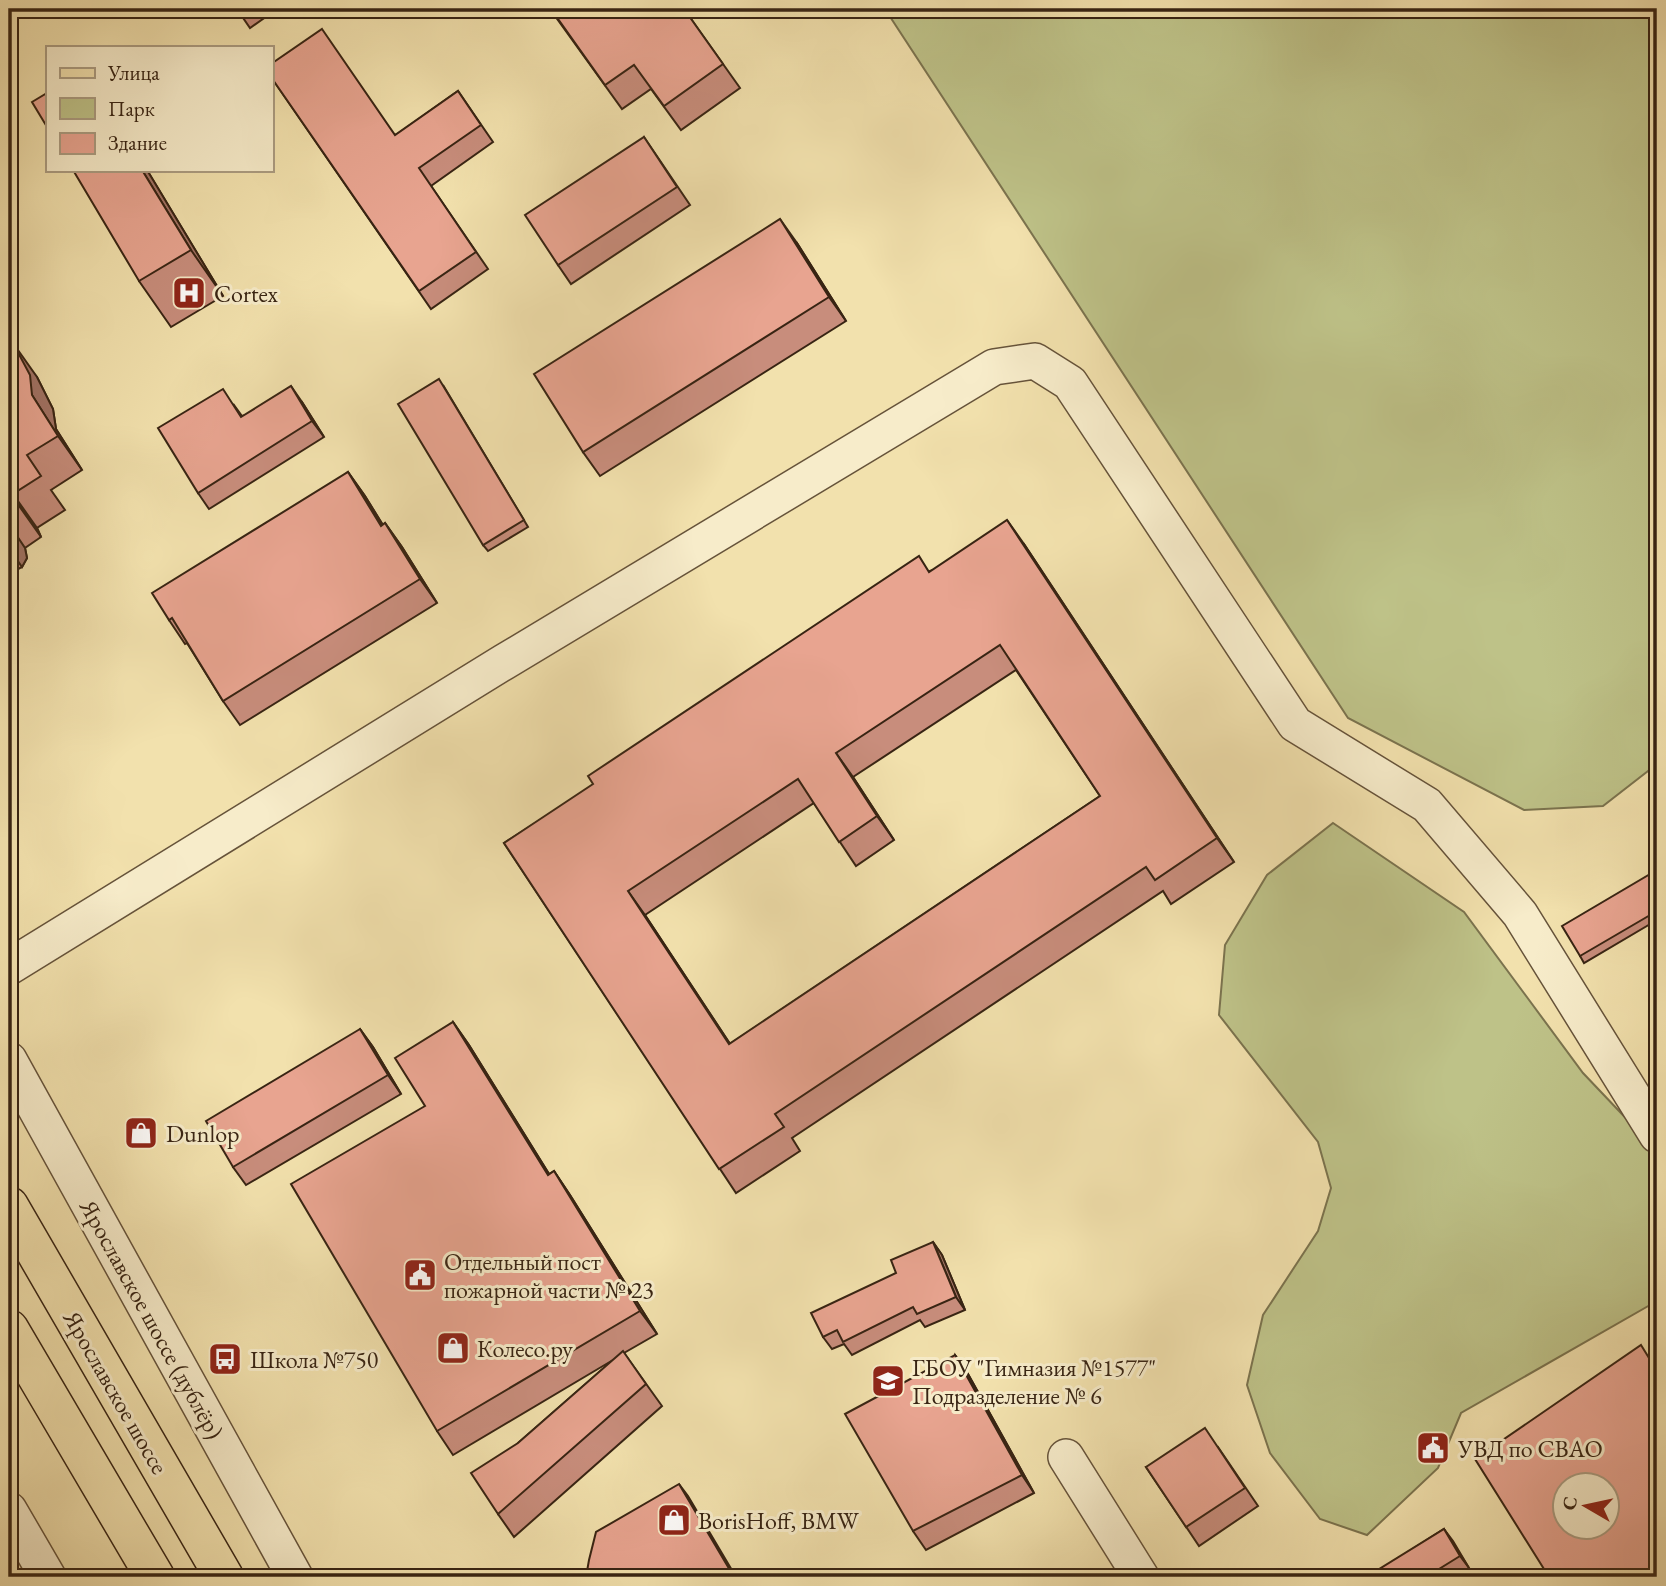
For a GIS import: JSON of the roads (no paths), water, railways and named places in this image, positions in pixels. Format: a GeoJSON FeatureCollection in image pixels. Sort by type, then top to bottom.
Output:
{"type":"FeatureCollection","features":[{"type":"Feature","properties":{"kind":"main road","name":"Ярославское шоссе"},"geometry":{"type":"LineString","coordinates":[[9,1206],[224,1577]]}},
{"type":"Feature","properties":{"kind":"main road"},"geometry":{"type":"LineString","coordinates":[[9,1329],[155,1577]]}},
{"type":"Feature","properties":{"kind":"street"},"geometry":{"type":"LineString","coordinates":[[9,967],[504,662],[994,367],[1035,361],[1070,383],[1295,724],[1427,805],[1520,914],[1657,1135]]}},
{"type":"Feature","properties":{"kind":"street","name":"Ярославское шоссе (дублёр)"},"geometry":{"type":"LineString","coordinates":[[9,1060],[294,1576]]}},
{"type":"Feature","properties":{"kind":"street"},"geometry":{"type":"LineString","coordinates":[[1066,1457],[1141,1577]]}},
{"type":"Feature","properties":{"kind":"street"},"geometry":{"type":"LineString","coordinates":[[9,1510],[48,1577]]}},
{"type":"Feature","properties":{"kind":"place","name":"Cortex"},"geometry":{"type":"Point","coordinates":[189,293]}},
{"type":"Feature","properties":{"kind":"place","name":"Dunlop"},"geometry":{"type":"Point","coordinates":[141,1133]}},
{"type":"Feature","properties":{"kind":"place","name":"Отдельный пост пожарной части № 23"},"geometry":{"type":"Point","coordinates":[420,1275]}},
{"type":"Feature","properties":{"kind":"place","name":"Колесо.ру"},"geometry":{"type":"Point","coordinates":[453,1348]}},
{"type":"Feature","properties":{"kind":"place","name":"Школа №750"},"geometry":{"type":"Point","coordinates":[225,1359]}},
{"type":"Feature","properties":{"kind":"place","name":"ГБОУ \"Гимназия №1577\" Подразделение № 6"},"geometry":{"type":"Point","coordinates":[888,1381]}},
{"type":"Feature","properties":{"kind":"place","name":"УВД по СВАО"},"geometry":{"type":"Point","coordinates":[1433,1448]}},
{"type":"Feature","properties":{"kind":"place","name":"BorisHoff, BMW"},"geometry":{"type":"Point","coordinates":[674,1520]}}]}
